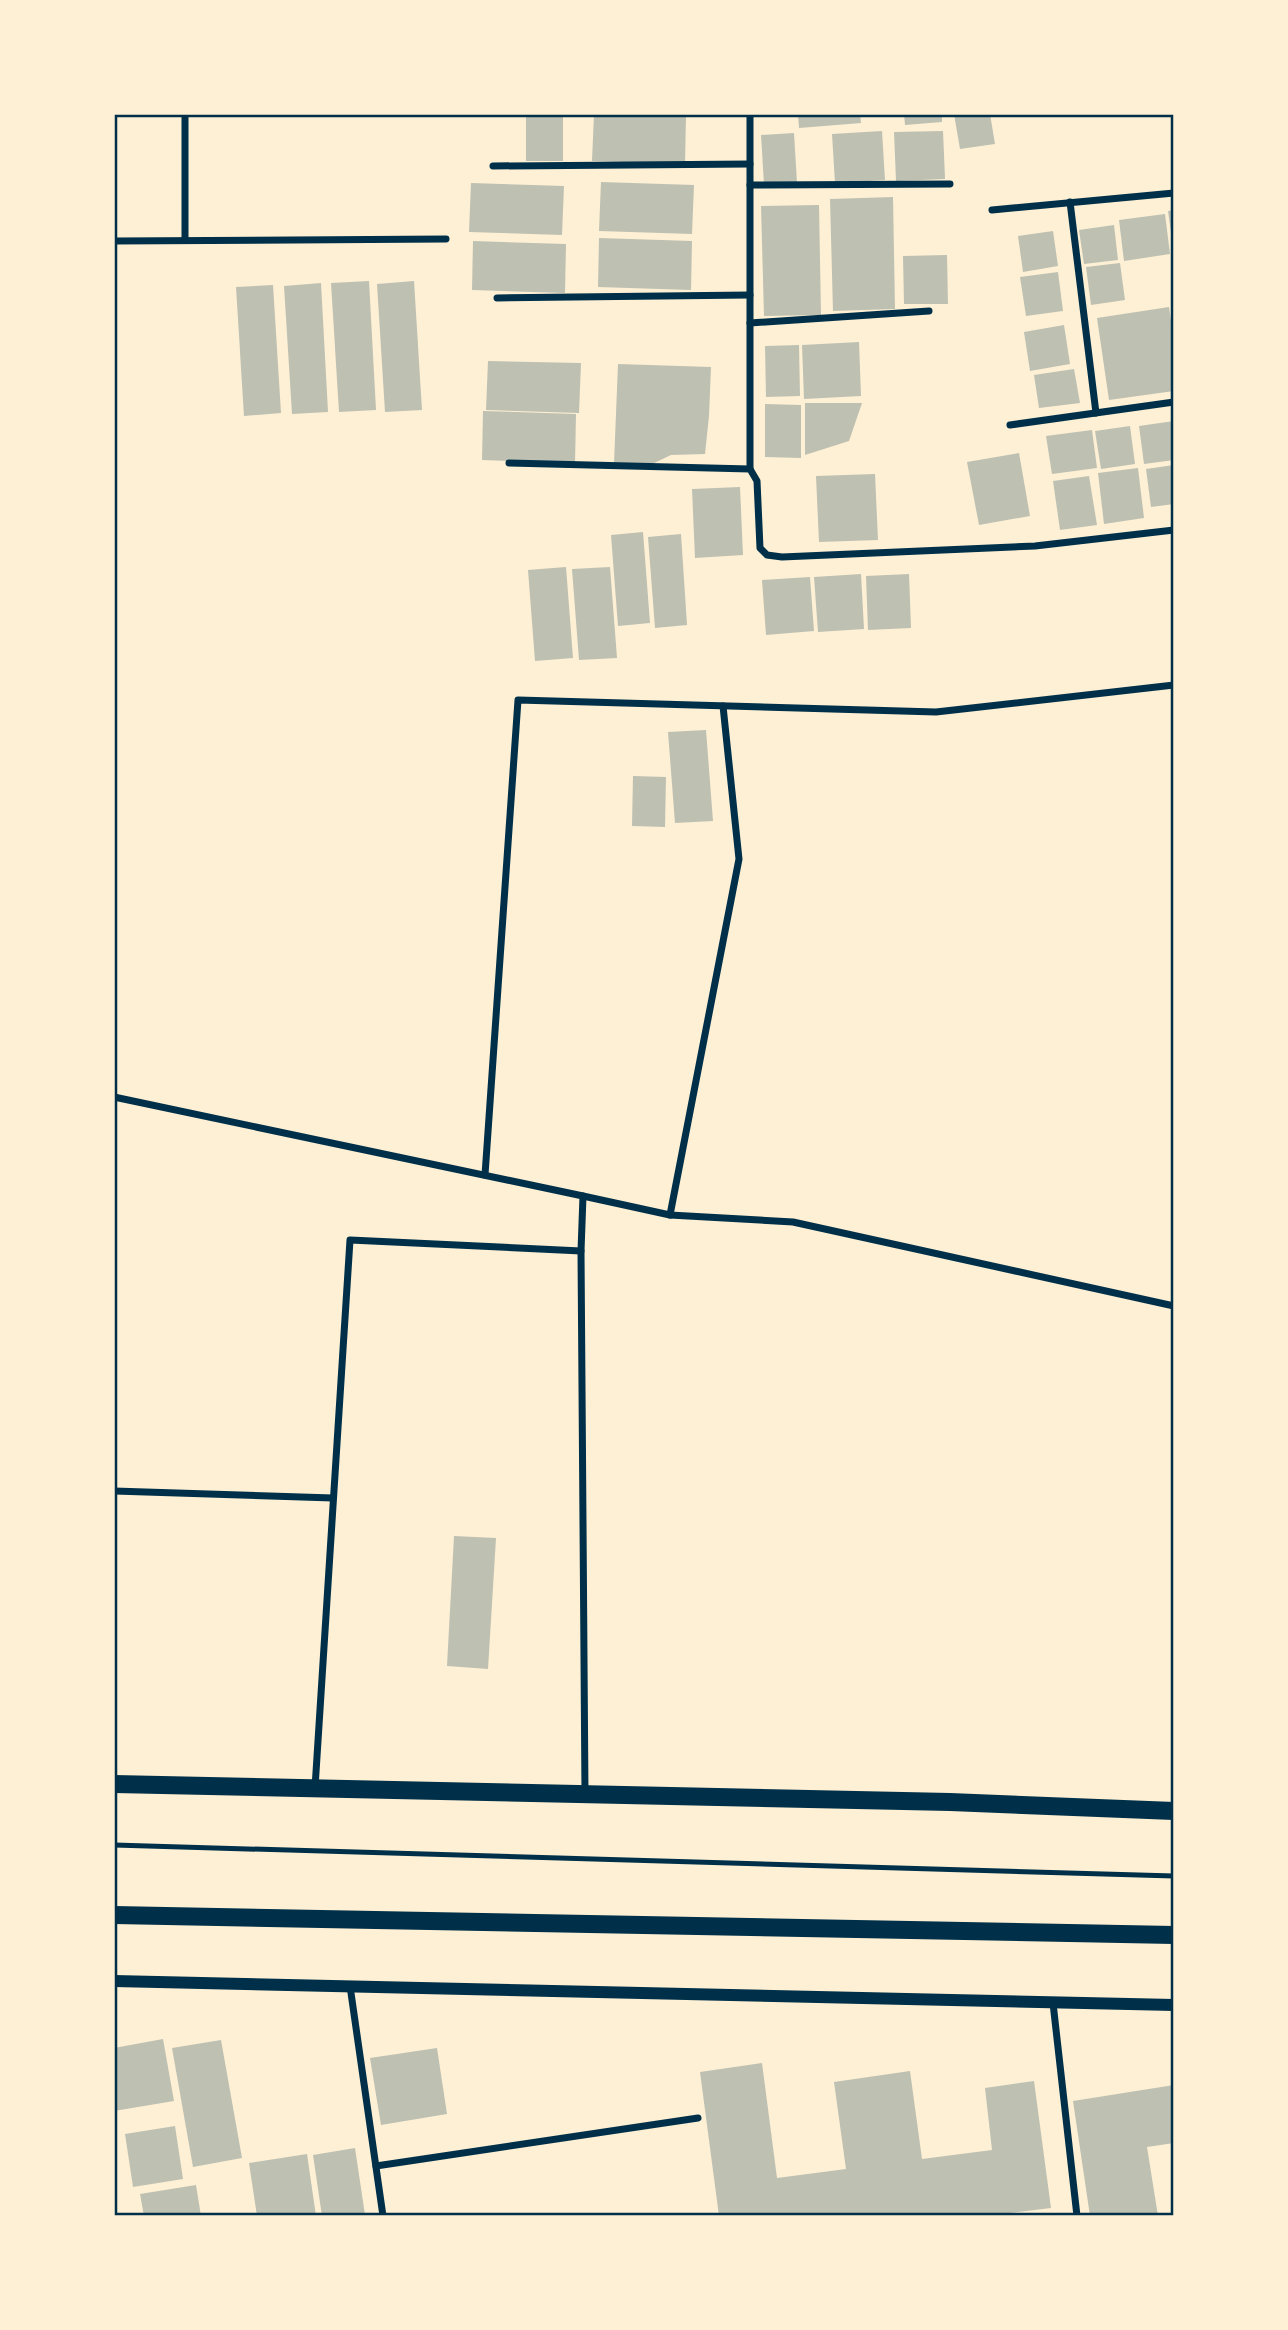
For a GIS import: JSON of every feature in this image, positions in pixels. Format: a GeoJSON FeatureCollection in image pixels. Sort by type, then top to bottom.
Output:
{"type":"FeatureCollection","features":[{"type":"Feature","properties":{"kind":"main road"},"geometry":{"type":"LineString","coordinates":[[114,1784],[950,1802],[1174,1811]]}},
{"type":"Feature","properties":{"kind":"main road"},"geometry":{"type":"LineString","coordinates":[[114,1915],[1174,1935]]}},
{"type":"Feature","properties":{"kind":"street"},"geometry":{"type":"LineString","coordinates":[[185,114],[185,240]]}},
{"type":"Feature","properties":{"kind":"street"},"geometry":{"type":"LineString","coordinates":[[750,114],[750,469],[757,481],[760,548],[767,555],[782,557],[1035,546],[1174,530]]}},
{"type":"Feature","properties":{"kind":"street"},"geometry":{"type":"LineString","coordinates":[[493,166],[750,164]]}},
{"type":"Feature","properties":{"kind":"street"},"geometry":{"type":"LineString","coordinates":[[750,185],[950,184]]}},
{"type":"Feature","properties":{"kind":"street"},"geometry":{"type":"LineString","coordinates":[[992,210],[1174,192]]}},
{"type":"Feature","properties":{"kind":"street"},"geometry":{"type":"LineString","coordinates":[[1070,202],[1096,413]]}},
{"type":"Feature","properties":{"kind":"street"},"geometry":{"type":"LineString","coordinates":[[114,241],[446,239]]}},
{"type":"Feature","properties":{"kind":"street"},"geometry":{"type":"LineString","coordinates":[[497,298],[750,295]]}},
{"type":"Feature","properties":{"kind":"street"},"geometry":{"type":"LineString","coordinates":[[750,323],[929,312]]}},
{"type":"Feature","properties":{"kind":"street"},"geometry":{"type":"LineString","coordinates":[[1010,425],[1174,402]]}},
{"type":"Feature","properties":{"kind":"street"},"geometry":{"type":"LineString","coordinates":[[509,463],[750,469]]}},
{"type":"Feature","properties":{"kind":"street"},"geometry":{"type":"LineString","coordinates":[[485,1175],[518,700],[936,712],[1174,685]]}},
{"type":"Feature","properties":{"kind":"street"},"geometry":{"type":"LineString","coordinates":[[670,1215],[739,859],[723,706]]}},
{"type":"Feature","properties":{"kind":"street"},"geometry":{"type":"LineString","coordinates":[[114,1097],[670,1215],[793,1222],[1174,1306]]}},
{"type":"Feature","properties":{"kind":"street"},"geometry":{"type":"LineString","coordinates":[[583,1196],[581,1251],[585,1794]]}},
{"type":"Feature","properties":{"kind":"street"},"geometry":{"type":"LineString","coordinates":[[314,1788],[349,1240],[581,1251]]}},
{"type":"Feature","properties":{"kind":"street"},"geometry":{"type":"LineString","coordinates":[[114,1491],[333,1498]]}},
{"type":"Feature","properties":{"kind":"street"},"geometry":{"type":"LineString","coordinates":[[114,1981],[1174,2005]]}},
{"type":"Feature","properties":{"kind":"street"},"geometry":{"type":"LineString","coordinates":[[350,1986],[383,2216]]}},
{"type":"Feature","properties":{"kind":"street"},"geometry":{"type":"LineString","coordinates":[[1053,2003],[1077,2216]]}},
{"type":"Feature","properties":{"kind":"street"},"geometry":{"type":"LineString","coordinates":[[376,2166],[698,2118]]}},
{"type":"Feature","properties":{"kind":"lane"},"geometry":{"type":"LineString","coordinates":[[114,1845],[1174,1876]]}},
{"type":"Feature","properties":{"kind":"building"},"geometry":{"type":"Polygon","coordinates":[[[526,114],[563,114],[563,161],[526,161],[526,114]]]}},
{"type":"Feature","properties":{"kind":"building"},"geometry":{"type":"Polygon","coordinates":[[[594,114],[686,115],[685,164],[592,161],[594,114]]]}},
{"type":"Feature","properties":{"kind":"building"},"geometry":{"type":"Polygon","coordinates":[[[798,114],[860,114],[861,123],[799,128],[798,114]]]}},
{"type":"Feature","properties":{"kind":"building"},"geometry":{"type":"Polygon","coordinates":[[[904,114],[942,114],[942,122],[905,125],[904,114]]]}},
{"type":"Feature","properties":{"kind":"building"},"geometry":{"type":"Polygon","coordinates":[[[954,114],[990,114],[995,144],[960,149],[954,114]]]}},
{"type":"Feature","properties":{"kind":"building"},"geometry":{"type":"Polygon","coordinates":[[[882,131],[885,180],[835,183],[832,134],[882,131]]]}},
{"type":"Feature","properties":{"kind":"building"},"geometry":{"type":"Polygon","coordinates":[[[943,131],[945,179],[896,181],[894,132],[943,131]]]}},
{"type":"Feature","properties":{"kind":"building"},"geometry":{"type":"Polygon","coordinates":[[[794,133],[797,183],[764,184],[761,135],[794,133]]]}},
{"type":"Feature","properties":{"kind":"building"},"geometry":{"type":"Polygon","coordinates":[[[601,182],[694,185],[692,234],[599,231],[601,182]]]}},
{"type":"Feature","properties":{"kind":"building"},"geometry":{"type":"Polygon","coordinates":[[[471,183],[564,186],[562,235],[469,232],[471,183]]]}},
{"type":"Feature","properties":{"kind":"building"},"geometry":{"type":"Polygon","coordinates":[[[893,197],[895,309],[833,311],[830,199],[893,197]]]}},
{"type":"Feature","properties":{"kind":"building"},"geometry":{"type":"Polygon","coordinates":[[[819,205],[821,315],[764,316],[761,206],[819,205]]]}},
{"type":"Feature","properties":{"kind":"building"},"geometry":{"type":"Polygon","coordinates":[[[1174,210],[1174,247],[1173,247],[1168,211],[1174,210]]]}},
{"type":"Feature","properties":{"kind":"building"},"geometry":{"type":"Polygon","coordinates":[[[1165,214],[1170,254],[1124,261],[1119,220],[1165,214]]]}},
{"type":"Feature","properties":{"kind":"building"},"geometry":{"type":"Polygon","coordinates":[[[1114,225],[1118,260],[1084,264],[1079,230],[1114,225]]]}},
{"type":"Feature","properties":{"kind":"building"},"geometry":{"type":"Polygon","coordinates":[[[1053,231],[1058,266],[1023,272],[1018,236],[1053,231]]]}},
{"type":"Feature","properties":{"kind":"building"},"geometry":{"type":"Polygon","coordinates":[[[599,238],[692,241],[691,290],[598,287],[599,238]]]}},
{"type":"Feature","properties":{"kind":"building"},"geometry":{"type":"Polygon","coordinates":[[[473,241],[566,244],[565,293],[472,290],[473,241]]]}},
{"type":"Feature","properties":{"kind":"building"},"geometry":{"type":"Polygon","coordinates":[[[947,255],[948,304],[904,304],[903,256],[947,255]]]}},
{"type":"Feature","properties":{"kind":"building"},"geometry":{"type":"Polygon","coordinates":[[[1120,263],[1125,300],[1091,305],[1086,267],[1120,263]]]}},
{"type":"Feature","properties":{"kind":"building"},"geometry":{"type":"Polygon","coordinates":[[[1058,272],[1063,311],[1026,316],[1020,277],[1058,272]]]}},
{"type":"Feature","properties":{"kind":"building"},"geometry":{"type":"Polygon","coordinates":[[[369,281],[376,410],[339,412],[331,283],[369,281]]]}},
{"type":"Feature","properties":{"kind":"building"},"geometry":{"type":"Polygon","coordinates":[[[414,281],[422,410],[385,412],[377,284],[414,281]]]}},
{"type":"Feature","properties":{"kind":"building"},"geometry":{"type":"Polygon","coordinates":[[[321,283],[328,412],[292,414],[284,286],[321,283]]]}},
{"type":"Feature","properties":{"kind":"building"},"geometry":{"type":"Polygon","coordinates":[[[273,285],[281,413],[244,416],[236,287],[273,285]]]}},
{"type":"Feature","properties":{"kind":"building"},"geometry":{"type":"Polygon","coordinates":[[[1169,307],[1174,343],[1174,391],[1109,400],[1097,318],[1169,307]]]}},
{"type":"Feature","properties":{"kind":"building"},"geometry":{"type":"Polygon","coordinates":[[[1064,325],[1070,364],[1030,371],[1024,332],[1064,325]]]}},
{"type":"Feature","properties":{"kind":"building"},"geometry":{"type":"Polygon","coordinates":[[[859,342],[861,396],[804,399],[802,345],[859,342]]]}},
{"type":"Feature","properties":{"kind":"building"},"geometry":{"type":"Polygon","coordinates":[[[799,345],[800,396],[766,397],[765,346],[799,345]]]}},
{"type":"Feature","properties":{"kind":"building"},"geometry":{"type":"Polygon","coordinates":[[[488,361],[581,363],[579,413],[486,410],[488,361]]]}},
{"type":"Feature","properties":{"kind":"building"},"geometry":{"type":"Polygon","coordinates":[[[618,364],[711,367],[705,454],[671,455],[652,464],[614,463],[618,364]]]}},
{"type":"Feature","properties":{"kind":"building"},"geometry":{"type":"Polygon","coordinates":[[[1074,369],[1080,403],[1039,408],[1034,375],[1074,369]]]}},
{"type":"Feature","properties":{"kind":"building"},"geometry":{"type":"Polygon","coordinates":[[[805,403],[862,403],[849,441],[805,455],[805,403]]]}},
{"type":"Feature","properties":{"kind":"building"},"geometry":{"type":"Polygon","coordinates":[[[765,404],[801,405],[801,458],[765,457],[765,404]]]}},
{"type":"Feature","properties":{"kind":"building"},"geometry":{"type":"Polygon","coordinates":[[[483,411],[576,414],[575,463],[482,460],[483,411]]]}},
{"type":"Feature","properties":{"kind":"building"},"geometry":{"type":"Polygon","coordinates":[[[1174,421],[1174,460],[1144,464],[1139,426],[1174,421]]]}},
{"type":"Feature","properties":{"kind":"building"},"geometry":{"type":"Polygon","coordinates":[[[1130,426],[1135,464],[1101,469],[1095,431],[1130,426]]]}},
{"type":"Feature","properties":{"kind":"building"},"geometry":{"type":"Polygon","coordinates":[[[1092,430],[1097,468],[1052,474],[1046,436],[1092,430]]]}},
{"type":"Feature","properties":{"kind":"building"},"geometry":{"type":"Polygon","coordinates":[[[1019,453],[1030,516],[979,525],[967,462],[1019,453]]]}},
{"type":"Feature","properties":{"kind":"building"},"geometry":{"type":"Polygon","coordinates":[[[1174,465],[1174,504],[1151,507],[1146,469],[1174,465]]]}},
{"type":"Feature","properties":{"kind":"building"},"geometry":{"type":"Polygon","coordinates":[[[1138,468],[1144,518],[1104,524],[1098,473],[1138,468]]]}},
{"type":"Feature","properties":{"kind":"building"},"geometry":{"type":"Polygon","coordinates":[[[875,474],[878,540],[819,542],[816,476],[875,474]]]}},
{"type":"Feature","properties":{"kind":"building"},"geometry":{"type":"Polygon","coordinates":[[[1089,476],[1097,525],[1060,530],[1053,481],[1089,476]]]}},
{"type":"Feature","properties":{"kind":"building"},"geometry":{"type":"Polygon","coordinates":[[[740,487],[743,555],[695,558],[692,489],[740,487]]]}},
{"type":"Feature","properties":{"kind":"building"},"geometry":{"type":"Polygon","coordinates":[[[643,532],[650,623],[618,626],[611,535],[643,532]]]}},
{"type":"Feature","properties":{"kind":"building"},"geometry":{"type":"Polygon","coordinates":[[[681,534],[687,625],[655,628],[648,537],[681,534]]]}},
{"type":"Feature","properties":{"kind":"building"},"geometry":{"type":"Polygon","coordinates":[[[566,567],[573,658],[535,661],[528,570],[566,567]]]}},
{"type":"Feature","properties":{"kind":"building"},"geometry":{"type":"Polygon","coordinates":[[[610,567],[617,658],[579,660],[572,569],[610,567]]]}},
{"type":"Feature","properties":{"kind":"building"},"geometry":{"type":"Polygon","coordinates":[[[861,574],[864,629],[818,632],[814,577],[861,574]]]}},
{"type":"Feature","properties":{"kind":"building"},"geometry":{"type":"Polygon","coordinates":[[[909,574],[911,628],[868,630],[866,576],[909,574]]]}},
{"type":"Feature","properties":{"kind":"building"},"geometry":{"type":"Polygon","coordinates":[[[810,577],[814,631],[766,635],[762,580],[810,577]]]}},
{"type":"Feature","properties":{"kind":"building"},"geometry":{"type":"Polygon","coordinates":[[[706,730],[713,821],[675,823],[668,732],[706,730]]]}},
{"type":"Feature","properties":{"kind":"building"},"geometry":{"type":"Polygon","coordinates":[[[633,776],[666,777],[665,827],[632,826],[633,776]]]}},
{"type":"Feature","properties":{"kind":"building"},"geometry":{"type":"Polygon","coordinates":[[[454,1536],[496,1538],[488,1669],[447,1666],[454,1536]]]}},
{"type":"Feature","properties":{"kind":"building"},"geometry":{"type":"Polygon","coordinates":[[[163,2039],[174,2101],[114,2111],[114,2048],[163,2039]]]}},
{"type":"Feature","properties":{"kind":"building"},"geometry":{"type":"Polygon","coordinates":[[[221,2040],[242,2158],[193,2167],[172,2048],[221,2040]]]}},
{"type":"Feature","properties":{"kind":"building"},"geometry":{"type":"Polygon","coordinates":[[[437,2048],[447,2114],[381,2125],[370,2058],[437,2048]]]}},
{"type":"Feature","properties":{"kind":"building"},"geometry":{"type":"Polygon","coordinates":[[[762,2063],[777,2178],[846,2169],[834,2082],[910,2071],[922,2159],[992,2150],[985,2088],[1034,2081],[1051,2208],[986,2216],[719,2216],[700,2072],[762,2063]]]}},
{"type":"Feature","properties":{"kind":"building"},"geometry":{"type":"Polygon","coordinates":[[[1174,2085],[1174,2143],[1147,2147],[1158,2216],[1090,2216],[1073,2101],[1174,2085]]]}},
{"type":"Feature","properties":{"kind":"building"},"geometry":{"type":"Polygon","coordinates":[[[175,2126],[183,2179],[133,2187],[125,2134],[175,2126]]]}},
{"type":"Feature","properties":{"kind":"building"},"geometry":{"type":"Polygon","coordinates":[[[355,2148],[365,2215],[322,2216],[313,2155],[355,2148]]]}},
{"type":"Feature","properties":{"kind":"building"},"geometry":{"type":"Polygon","coordinates":[[[307,2154],[316,2216],[257,2216],[249,2163],[307,2154]]]}},
{"type":"Feature","properties":{"kind":"building"},"geometry":{"type":"Polygon","coordinates":[[[196,2185],[201,2216],[144,2216],[140,2194],[196,2185]]]}}]}
